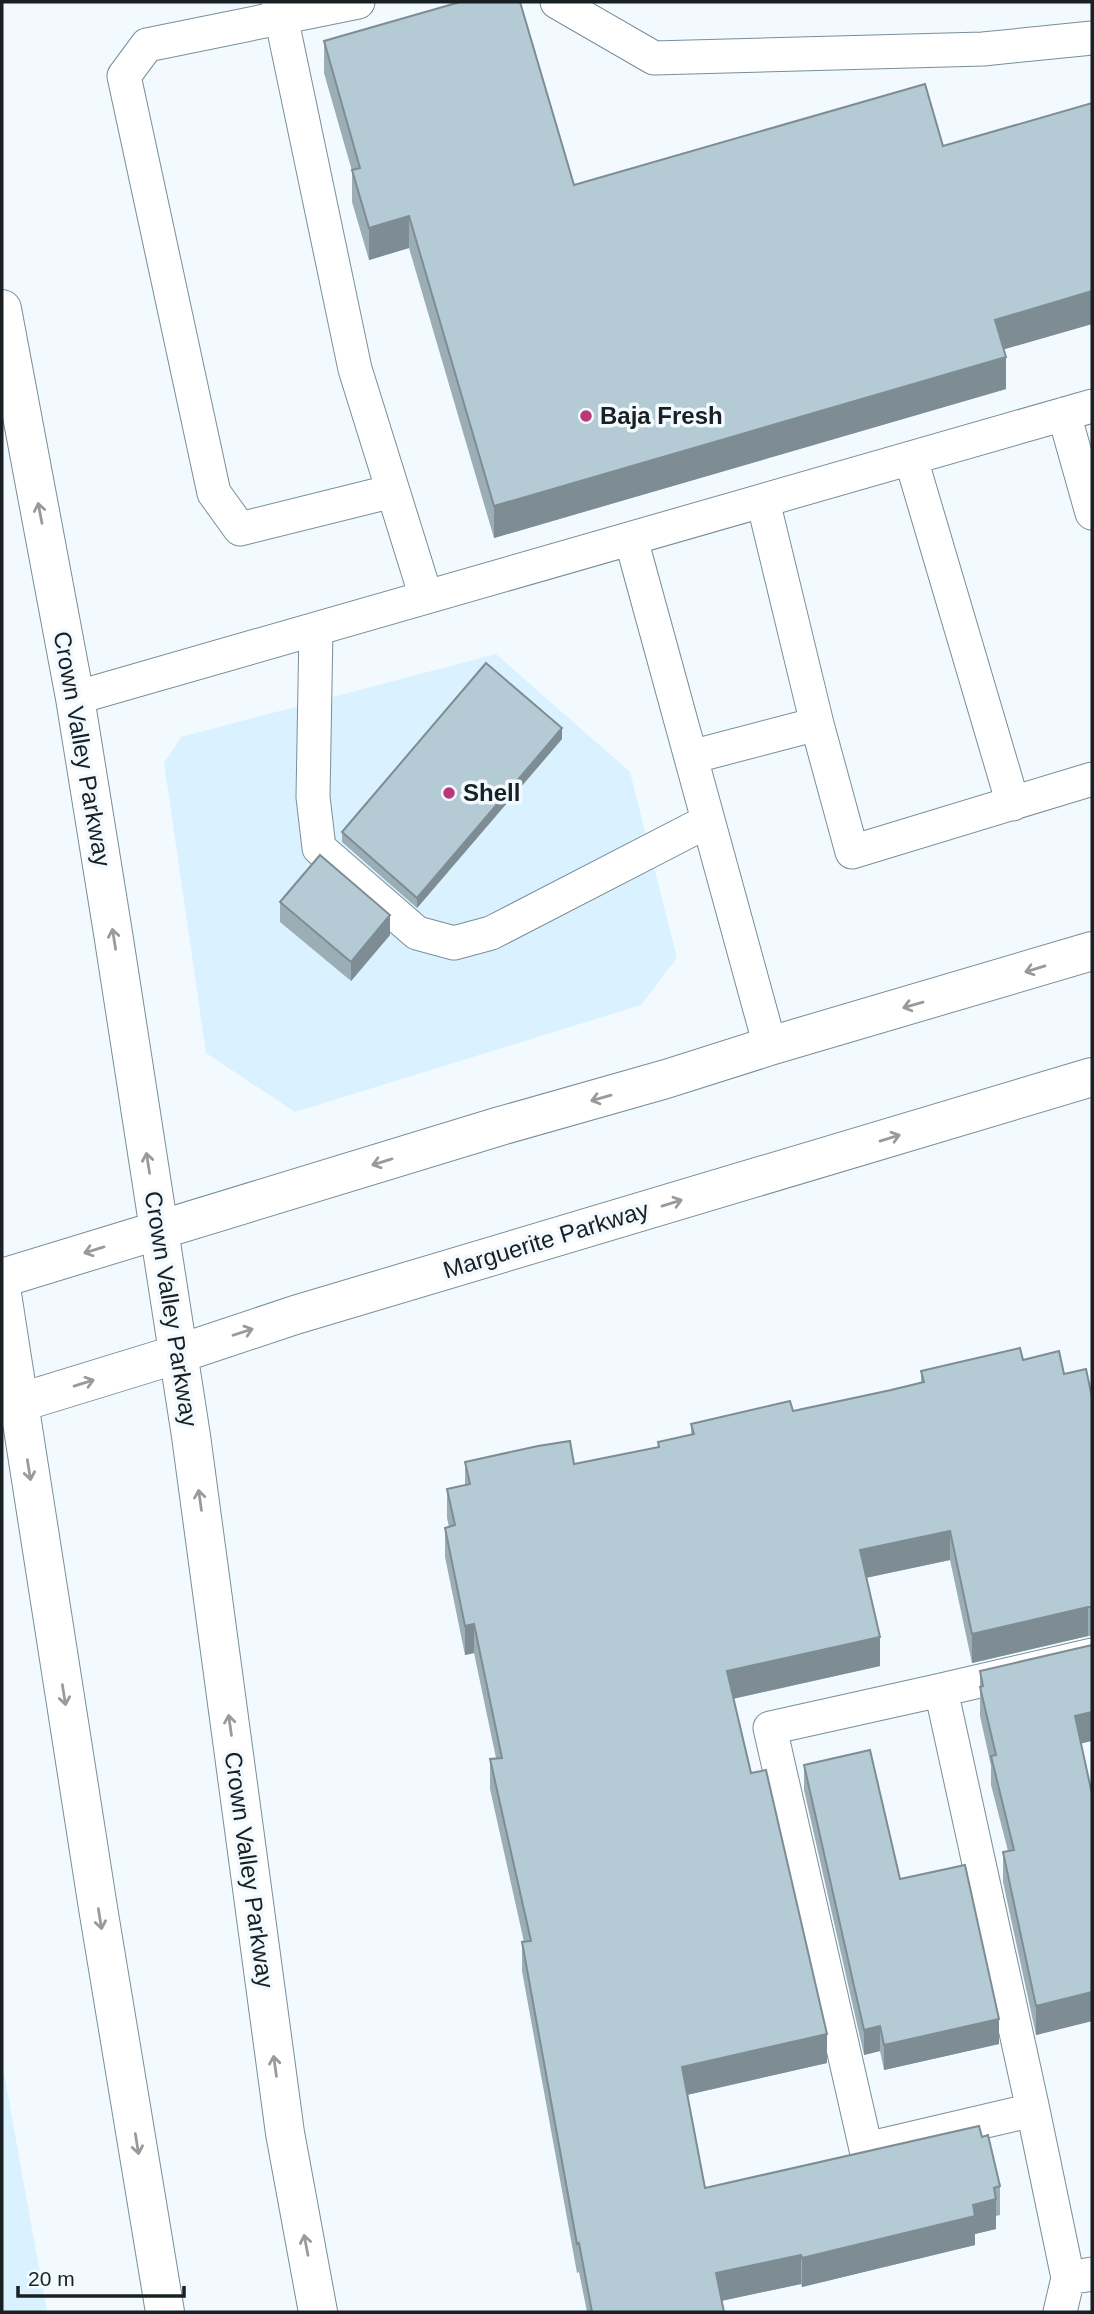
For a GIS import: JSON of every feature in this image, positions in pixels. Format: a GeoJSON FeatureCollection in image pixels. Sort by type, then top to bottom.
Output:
{"type":"FeatureCollection","features":[{"type":"Feature","properties":{"kind":"main road","name":"Crown Valley Parkway"},"geometry":{"type":"LineString","coordinates":[[2,309],[75,698],[191,1436],[285,2133],[318,2312]]}},
{"type":"Feature","properties":{"kind":"main road"},"geometry":{"type":"LineString","coordinates":[[2,1278],[497,1127],[1092,951]]}},
{"type":"Feature","properties":{"kind":"main road","name":"Marguerite Parkway"},"geometry":{"type":"LineString","coordinates":[[10,1405],[295,1315],[1092,1077]]}},
{"type":"Feature","properties":{"kind":"main road"},"geometry":{"type":"LineString","coordinates":[[2,1294],[10,1405],[165,2312]]}},
{"type":"Feature","properties":{"kind":"lane"},"geometry":{"type":"LineString","coordinates":[[358,2],[280,9],[147,45],[124,76],[214,493],[240,529],[393,491]]}},
{"type":"Feature","properties":{"kind":"lane"},"geometry":{"type":"LineString","coordinates":[[557,2],[654,58],[983,49],[1092,38]]}},
{"type":"Feature","properties":{"kind":"lane"},"geometry":{"type":"LineString","coordinates":[[280,9],[355,369],[426,597]]}},
{"type":"Feature","properties":{"kind":"lane"},"geometry":{"type":"LineString","coordinates":[[75,698],[1078,410],[1092,513]]}},
{"type":"Feature","properties":{"kind":"lane"},"geometry":{"type":"LineString","coordinates":[[911,458],[1013,804]]}},
{"type":"Feature","properties":{"kind":"lane"},"geometry":{"type":"LineString","coordinates":[[763,501],[817,724],[852,852],[1092,779]]}},
{"type":"Feature","properties":{"kind":"lane"},"geometry":{"type":"LineString","coordinates":[[631,539],[770,1046]]}},
{"type":"Feature","properties":{"kind":"lane"},"geometry":{"type":"LineString","coordinates":[[316,629],[313,797],[319,849],[418,933],[454,943],[491,933],[708,821]]}},
{"type":"Feature","properties":{"kind":"lane"},"geometry":{"type":"LineString","coordinates":[[691,757],[817,724]]}},
{"type":"Feature","properties":{"kind":"lane"},"geometry":{"type":"LineString","coordinates":[[1033,2110],[866,2149],[770,1728],[1092,1655]]}},
{"type":"Feature","properties":{"kind":"lane"},"geometry":{"type":"LineString","coordinates":[[941,1690],[1033,2110],[1080,2276],[1060,2312]]}},
{"type":"Feature","properties":{"kind":"shaded area"},"geometry":{"type":"Polygon","coordinates":[[[496,654],[630,772],[677,958],[641,1005],[295,1112],[206,1053],[164,763],[181,737],[496,654]]]}},
{"type":"Feature","properties":{"kind":"shaded area"},"geometry":{"type":"Polygon","coordinates":[[[2,2062],[47,2312],[2,2312],[2,2062]]]}},
{"type":"Feature","properties":{"kind":"building"},"geometry":{"type":"Polygon","coordinates":[[[460,2],[520,2],[574,185],[925,84],[943,146],[1092,103],[1092,291],[995,320],[1006,357],[494,506],[409,216],[369,228],[352,170],[360,168],[324,41],[460,2]]]}},
{"type":"Feature","properties":{"kind":"building","name":"Shell"},"geometry":{"type":"Polygon","coordinates":[[[486,663],[562,728],[417,898],[342,832],[486,663]]]}},
{"type":"Feature","properties":{"kind":"building"},"geometry":{"type":"Polygon","coordinates":[[[320,855],[390,915],[351,962],[280,902],[320,855]]]}},
{"type":"Feature","properties":{"kind":"building"},"geometry":{"type":"Polygon","coordinates":[[[1020,1348],[1023,1360],[1059,1351],[1064,1374],[1086,1369],[1092,1397],[1092,1607],[972,1634],[950,1531],[860,1550],[880,1637],[727,1671],[751,1773],[766,1770],[827,2034],[682,2067],[705,2188],[979,2126],[982,2137],[988,2135],[1000,2186],[994,2188],[996,2199],[973,2205],[975,2216],[802,2258],[801,2255],[716,2273],[724,2312],[592,2312],[522,1942],[531,1941],[490,1759],[502,1758],[474,1624],[465,1626],[445,1528],[455,1525],[447,1489],[470,1484],[465,1462],[570,1441],[574,1464],[659,1447],[658,1442],[694,1434],[691,1424],[790,1401],[793,1411],[891,1390],[924,1382],[921,1371],[1020,1348]]]}},
{"type":"Feature","properties":{"kind":"building"},"geometry":{"type":"Polygon","coordinates":[[[1092,1645],[1092,1712],[1075,1716],[1092,1794],[1092,1992],[1036,2006],[1003,1852],[1014,1850],[991,1756],[996,1755],[980,1687],[983,1686],[980,1671],[1092,1645]]]}},
{"type":"Feature","properties":{"kind":"building"},"geometry":{"type":"Polygon","coordinates":[[[870,1750],[900,1879],[965,1865],[999,2019],[884,2045],[880,2026],[864,2030],[804,1765],[870,1750]]]}},
{"type":"Feature","properties":{"kind":"place","name":"Baja Fresh"},"geometry":{"type":"Point","coordinates":[586,416]}},
{"type":"Feature","properties":{"kind":"place","name":"Shell"},"geometry":{"type":"Point","coordinates":[449,793]}}]}
